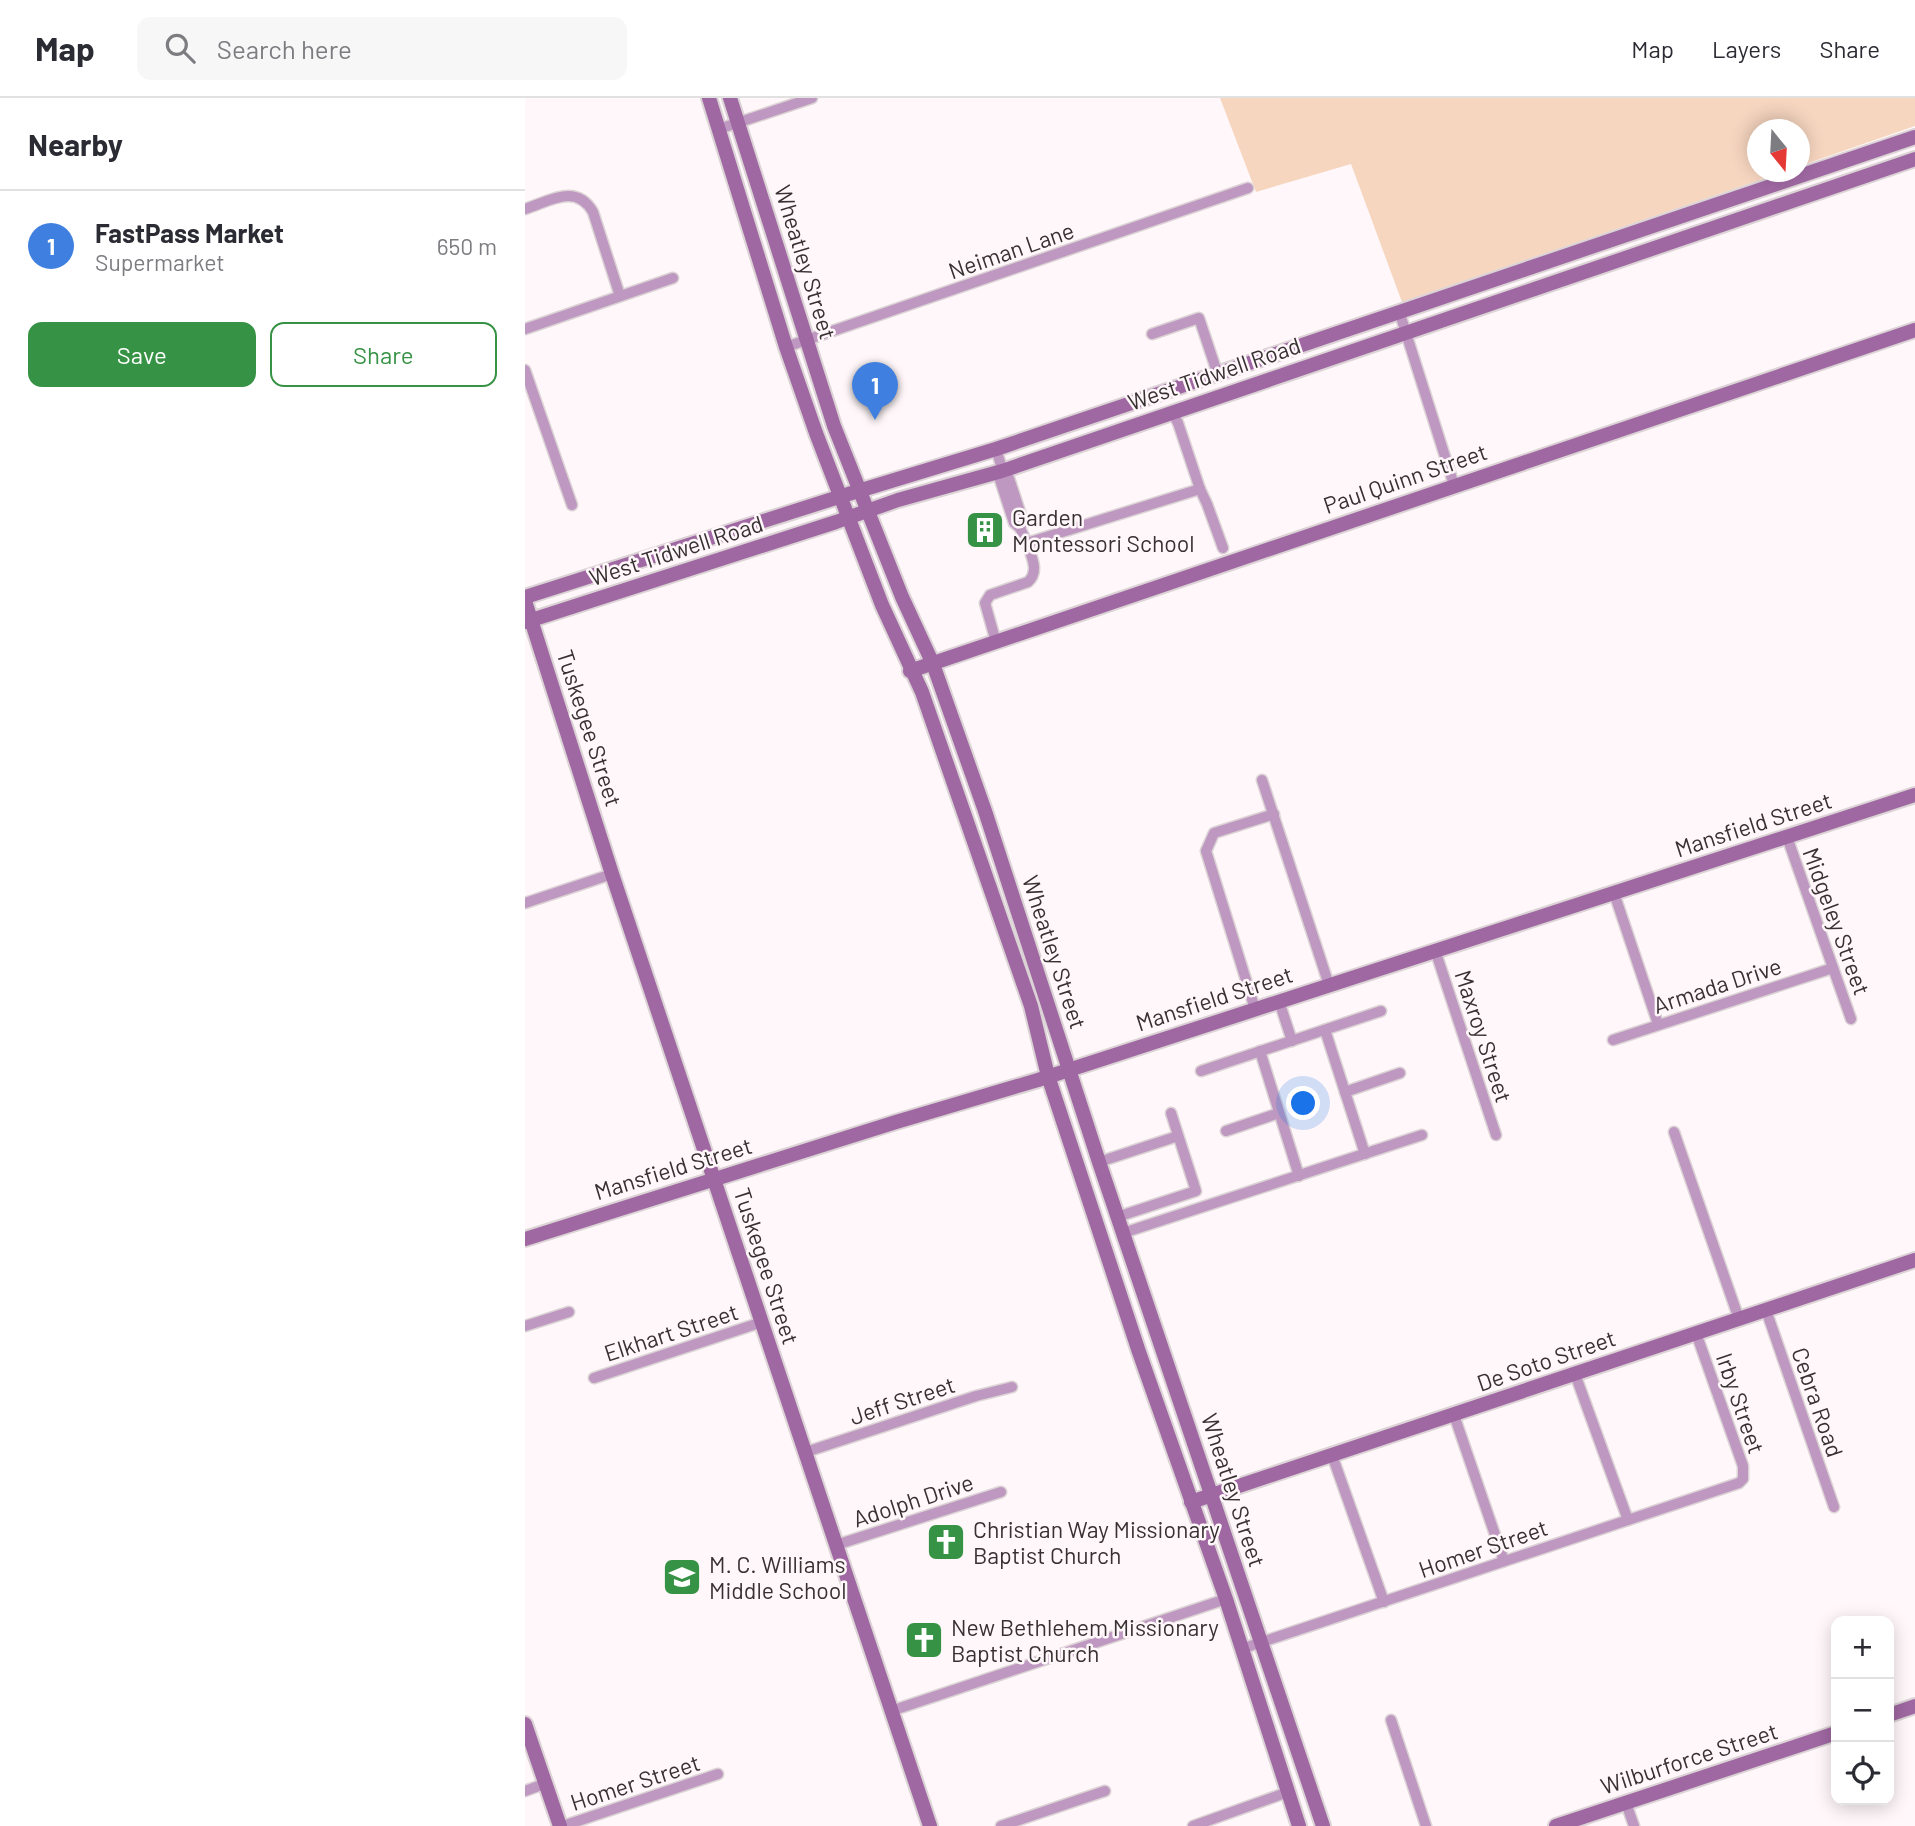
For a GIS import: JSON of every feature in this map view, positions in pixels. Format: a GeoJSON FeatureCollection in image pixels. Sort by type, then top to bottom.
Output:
{"type":"FeatureCollection","features":[{"type":"Feature","properties":{"kind":"main road","name":"Wheatley Street"},"geometry":{"type":"LineString","coordinates":[[709,98],[786,347],[816,433],[882,606],[922,692],[1031,1006],[1048,1076],[1143,1362],[1226,1599],[1299,1826]]}},
{"type":"Feature","properties":{"kind":"main road","name":"Wheatley Street"},"geometry":{"type":"LineString","coordinates":[[730,98],[834,426],[902,597],[933,664],[981,799],[1098,1162],[1323,1826]]}},
{"type":"Feature","properties":{"kind":"main road","name":"West Tidwell Road"},"geometry":{"type":"LineString","coordinates":[[525,599],[680,546],[996,449],[1915,137]]}},
{"type":"Feature","properties":{"kind":"main road","name":"West Tidwell Road"},"geometry":{"type":"LineString","coordinates":[[528,621],[868,510],[1003,473],[1175,417],[1275,376],[1915,159]]}},
{"type":"Feature","properties":{"kind":"main road"},"geometry":{"type":"LineString","coordinates":[[1776,184],[1779,207]]}},
{"type":"Feature","properties":{"kind":"main road"},"geometry":{"type":"LineString","coordinates":[[1527,270],[1530,290]]}},
{"type":"Feature","properties":{"kind":"main road","name":"Paul Quinn Street"},"geometry":{"type":"LineString","coordinates":[[910,671],[1915,330]]}},
{"type":"Feature","properties":{"kind":"main road"},"geometry":{"type":"LineString","coordinates":[[1268,358],[1275,376]]}},
{"type":"Feature","properties":{"kind":"main road"},"geometry":{"type":"LineString","coordinates":[[680,546],[689,569]]}},
{"type":"Feature","properties":{"kind":"main road","name":"Tuskegee Street"},"geometry":{"type":"LineString","coordinates":[[525,599],[528,621],[929,1826]]}},
{"type":"Feature","properties":{"kind":"main road","name":"Mansfield Street"},"geometry":{"type":"LineString","coordinates":[[525,1239],[1069,1070],[1915,794]]}},
{"type":"Feature","properties":{"kind":"main road"},"geometry":{"type":"LineString","coordinates":[[962,806],[981,799]]}},
{"type":"Feature","properties":{"kind":"main road"},"geometry":{"type":"LineString","coordinates":[[1007,941],[1026,934]]}},
{"type":"Feature","properties":{"kind":"main road"},"geometry":{"type":"LineString","coordinates":[[1098,1224],[1117,1217]]}},
{"type":"Feature","properties":{"kind":"main road","name":"De Soto Street"},"geometry":{"type":"LineString","coordinates":[[1191,1502],[1915,1260]]}},
{"type":"Feature","properties":{"kind":"main road"},"geometry":{"type":"LineString","coordinates":[[1143,1362],[1165,1354]]}},
{"type":"Feature","properties":{"kind":"main road"},"geometry":{"type":"LineString","coordinates":[[1894,1713],[1915,1706]]}},
{"type":"Feature","properties":{"kind":"main road"},"geometry":{"type":"LineString","coordinates":[[525,1724],[530,1755],[561,1826]]}},
{"type":"Feature","properties":{"kind":"main road","name":"Wilburforce Street"},"geometry":{"type":"LineString","coordinates":[[1556,1826],[1831,1734]]}},
{"type":"Feature","properties":{"kind":"main road"},"geometry":{"type":"LineString","coordinates":[[1279,1765],[1301,1758]]}},
{"type":"Feature","properties":{"kind":"street"},"geometry":{"type":"LineString","coordinates":[[719,129],[812,98]]}},
{"type":"Feature","properties":{"kind":"street","name":"Neiman Lane"},"geometry":{"type":"LineString","coordinates":[[786,347],[1248,188]]}},
{"type":"Feature","properties":{"kind":"street"},"geometry":{"type":"LineString","coordinates":[[525,209],[573,195],[588,204],[620,296]]}},
{"type":"Feature","properties":{"kind":"street"},"geometry":{"type":"LineString","coordinates":[[525,329],[673,278]]}},
{"type":"Feature","properties":{"kind":"street"},"geometry":{"type":"LineString","coordinates":[[1400,314],[1454,485]]}},
{"type":"Feature","properties":{"kind":"street"},"geometry":{"type":"LineString","coordinates":[[1152,334],[1199,318],[1218,375]]}},
{"type":"Feature","properties":{"kind":"street"},"geometry":{"type":"LineString","coordinates":[[525,370],[572,505]]}},
{"type":"Feature","properties":{"kind":"street"},"geometry":{"type":"LineString","coordinates":[[1175,417],[1223,548]]}},
{"type":"Feature","properties":{"kind":"street"},"geometry":{"type":"LineString","coordinates":[[996,449],[1003,473],[1000,480],[1014,523],[1020,528],[1035,568],[1033,578],[1028,582],[990,595],[985,603],[996,642]]}},
{"type":"Feature","properties":{"kind":"street"},"geometry":{"type":"LineString","coordinates":[[1027,543],[1200,489]]}},
{"type":"Feature","properties":{"kind":"street"},"geometry":{"type":"LineString","coordinates":[[1262,780],[1329,985]]}},
{"type":"Feature","properties":{"kind":"street"},"geometry":{"type":"LineString","coordinates":[[1255,1009],[1206,851],[1214,833],[1274,814]]}},
{"type":"Feature","properties":{"kind":"street","name":"Midgeley Street"},"geometry":{"type":"LineString","coordinates":[[1787,837],[1851,1019]]}},
{"type":"Feature","properties":{"kind":"street"},"geometry":{"type":"LineString","coordinates":[[525,903],[612,874]]}},
{"type":"Feature","properties":{"kind":"street"},"geometry":{"type":"LineString","coordinates":[[1614,893],[1658,1024]]}},
{"type":"Feature","properties":{"kind":"street","name":"Maxroy Street"},"geometry":{"type":"LineString","coordinates":[[1435,950],[1496,1135]]}},
{"type":"Feature","properties":{"kind":"street","name":"Armada Drive"},"geometry":{"type":"LineString","coordinates":[[1613,1040],[1833,968]]}},
{"type":"Feature","properties":{"kind":"street"},"geometry":{"type":"LineString","coordinates":[[1279,1001],[1291,1041]]}},
{"type":"Feature","properties":{"kind":"street"},"geometry":{"type":"LineString","coordinates":[[1201,1071],[1381,1011]]}},
{"type":"Feature","properties":{"kind":"street"},"geometry":{"type":"LineString","coordinates":[[1325,1030],[1365,1154]]}},
{"type":"Feature","properties":{"kind":"street"},"geometry":{"type":"LineString","coordinates":[[1260,1051],[1299,1175]]}},
{"type":"Feature","properties":{"kind":"street"},"geometry":{"type":"LineString","coordinates":[[1345,1092],[1400,1073]]}},
{"type":"Feature","properties":{"kind":"street"},"geometry":{"type":"LineString","coordinates":[[1117,1217],[1196,1191],[1171,1113]]}},
{"type":"Feature","properties":{"kind":"street"},"geometry":{"type":"LineString","coordinates":[[1226,1131],[1279,1114]]}},
{"type":"Feature","properties":{"kind":"street"},"geometry":{"type":"LineString","coordinates":[[1674,1132],[1739,1319]]}},
{"type":"Feature","properties":{"kind":"street"},"geometry":{"type":"LineString","coordinates":[[1123,1233],[1422,1135]]}},
{"type":"Feature","properties":{"kind":"street"},"geometry":{"type":"LineString","coordinates":[[1098,1162],[1178,1136]]}},
{"type":"Feature","properties":{"kind":"street","name":"Cebra Road"},"geometry":{"type":"LineString","coordinates":[[1766,1310],[1834,1507]]}},
{"type":"Feature","properties":{"kind":"street"},"geometry":{"type":"LineString","coordinates":[[525,1326],[569,1312]]}},
{"type":"Feature","properties":{"kind":"street","name":"Elkhart Street"},"geometry":{"type":"LineString","coordinates":[[594,1378],[761,1322]]}},
{"type":"Feature","properties":{"kind":"street","name":"Irby Street"},"geometry":{"type":"LineString","coordinates":[[1696,1333],[1743,1466],[1743,1479],[1737,1483]]}},
{"type":"Feature","properties":{"kind":"street"},"geometry":{"type":"LineString","coordinates":[[1575,1374],[1628,1520]]}},
{"type":"Feature","properties":{"kind":"street","name":"Jeff Street"},"geometry":{"type":"LineString","coordinates":[[806,1452],[976,1396],[1012,1387]]}},
{"type":"Feature","properties":{"kind":"street"},"geometry":{"type":"LineString","coordinates":[[1454,1415],[1504,1561]]}},
{"type":"Feature","properties":{"kind":"street"},"geometry":{"type":"LineString","coordinates":[[1332,1455],[1384,1602]]}},
{"type":"Feature","properties":{"kind":"street","name":"Homer Street"},"geometry":{"type":"LineString","coordinates":[[1241,1649],[1737,1483]]}},
{"type":"Feature","properties":{"kind":"street","name":"Adolph Drive"},"geometry":{"type":"LineString","coordinates":[[836,1545],[1002,1492]]}},
{"type":"Feature","properties":{"kind":"street"},"geometry":{"type":"LineString","coordinates":[[891,1711],[1226,1599]]}},
{"type":"Feature","properties":{"kind":"street"},"geometry":{"type":"LineString","coordinates":[[1391,1720],[1426,1826]]}},
{"type":"Feature","properties":{"kind":"street","name":"Homer Street"},"geometry":{"type":"LineString","coordinates":[[561,1826],[718,1774]]}},
{"type":"Feature","properties":{"kind":"street"},"geometry":{"type":"LineString","coordinates":[[525,1791],[544,1784]]}},
{"type":"Feature","properties":{"kind":"street"},"geometry":{"type":"LineString","coordinates":[[1001,1826],[1105,1791]]}},
{"type":"Feature","properties":{"kind":"street"},"geometry":{"type":"LineString","coordinates":[[1193,1826],[1288,1792]]}},
{"type":"Feature","properties":{"kind":"street"},"geometry":{"type":"LineString","coordinates":[[1626,1803],[1634,1826]]}},
{"type":"Feature","properties":{"kind":"shaded area"},"geometry":{"type":"Polygon","coordinates":[[[1220,98],[1915,98],[1915,126],[1810,163],[1810,119],[1747,119],[1747,182],[1755,182],[1402,302],[1351,164],[1256,192],[1220,98]]]}},
{"type":"Feature","properties":{"kind":"place","name":"FastPass Market"},"geometry":{"type":"Point","coordinates":[875,420]}},
{"type":"Feature","properties":{"kind":"place","name":"Garden Montessori School"},"geometry":{"type":"Point","coordinates":[985,530]}},
{"type":"Feature","properties":{"kind":"place","name":"Christian Way Missionary Baptist Church"},"geometry":{"type":"Point","coordinates":[946,1542]}},
{"type":"Feature","properties":{"kind":"place","name":"M. C. Williams Middle School"},"geometry":{"type":"Point","coordinates":[682,1577]}},
{"type":"Feature","properties":{"kind":"place","name":"New Bethlehem Missionary Baptist Church"},"geometry":{"type":"Point","coordinates":[924,1640]}}]}
